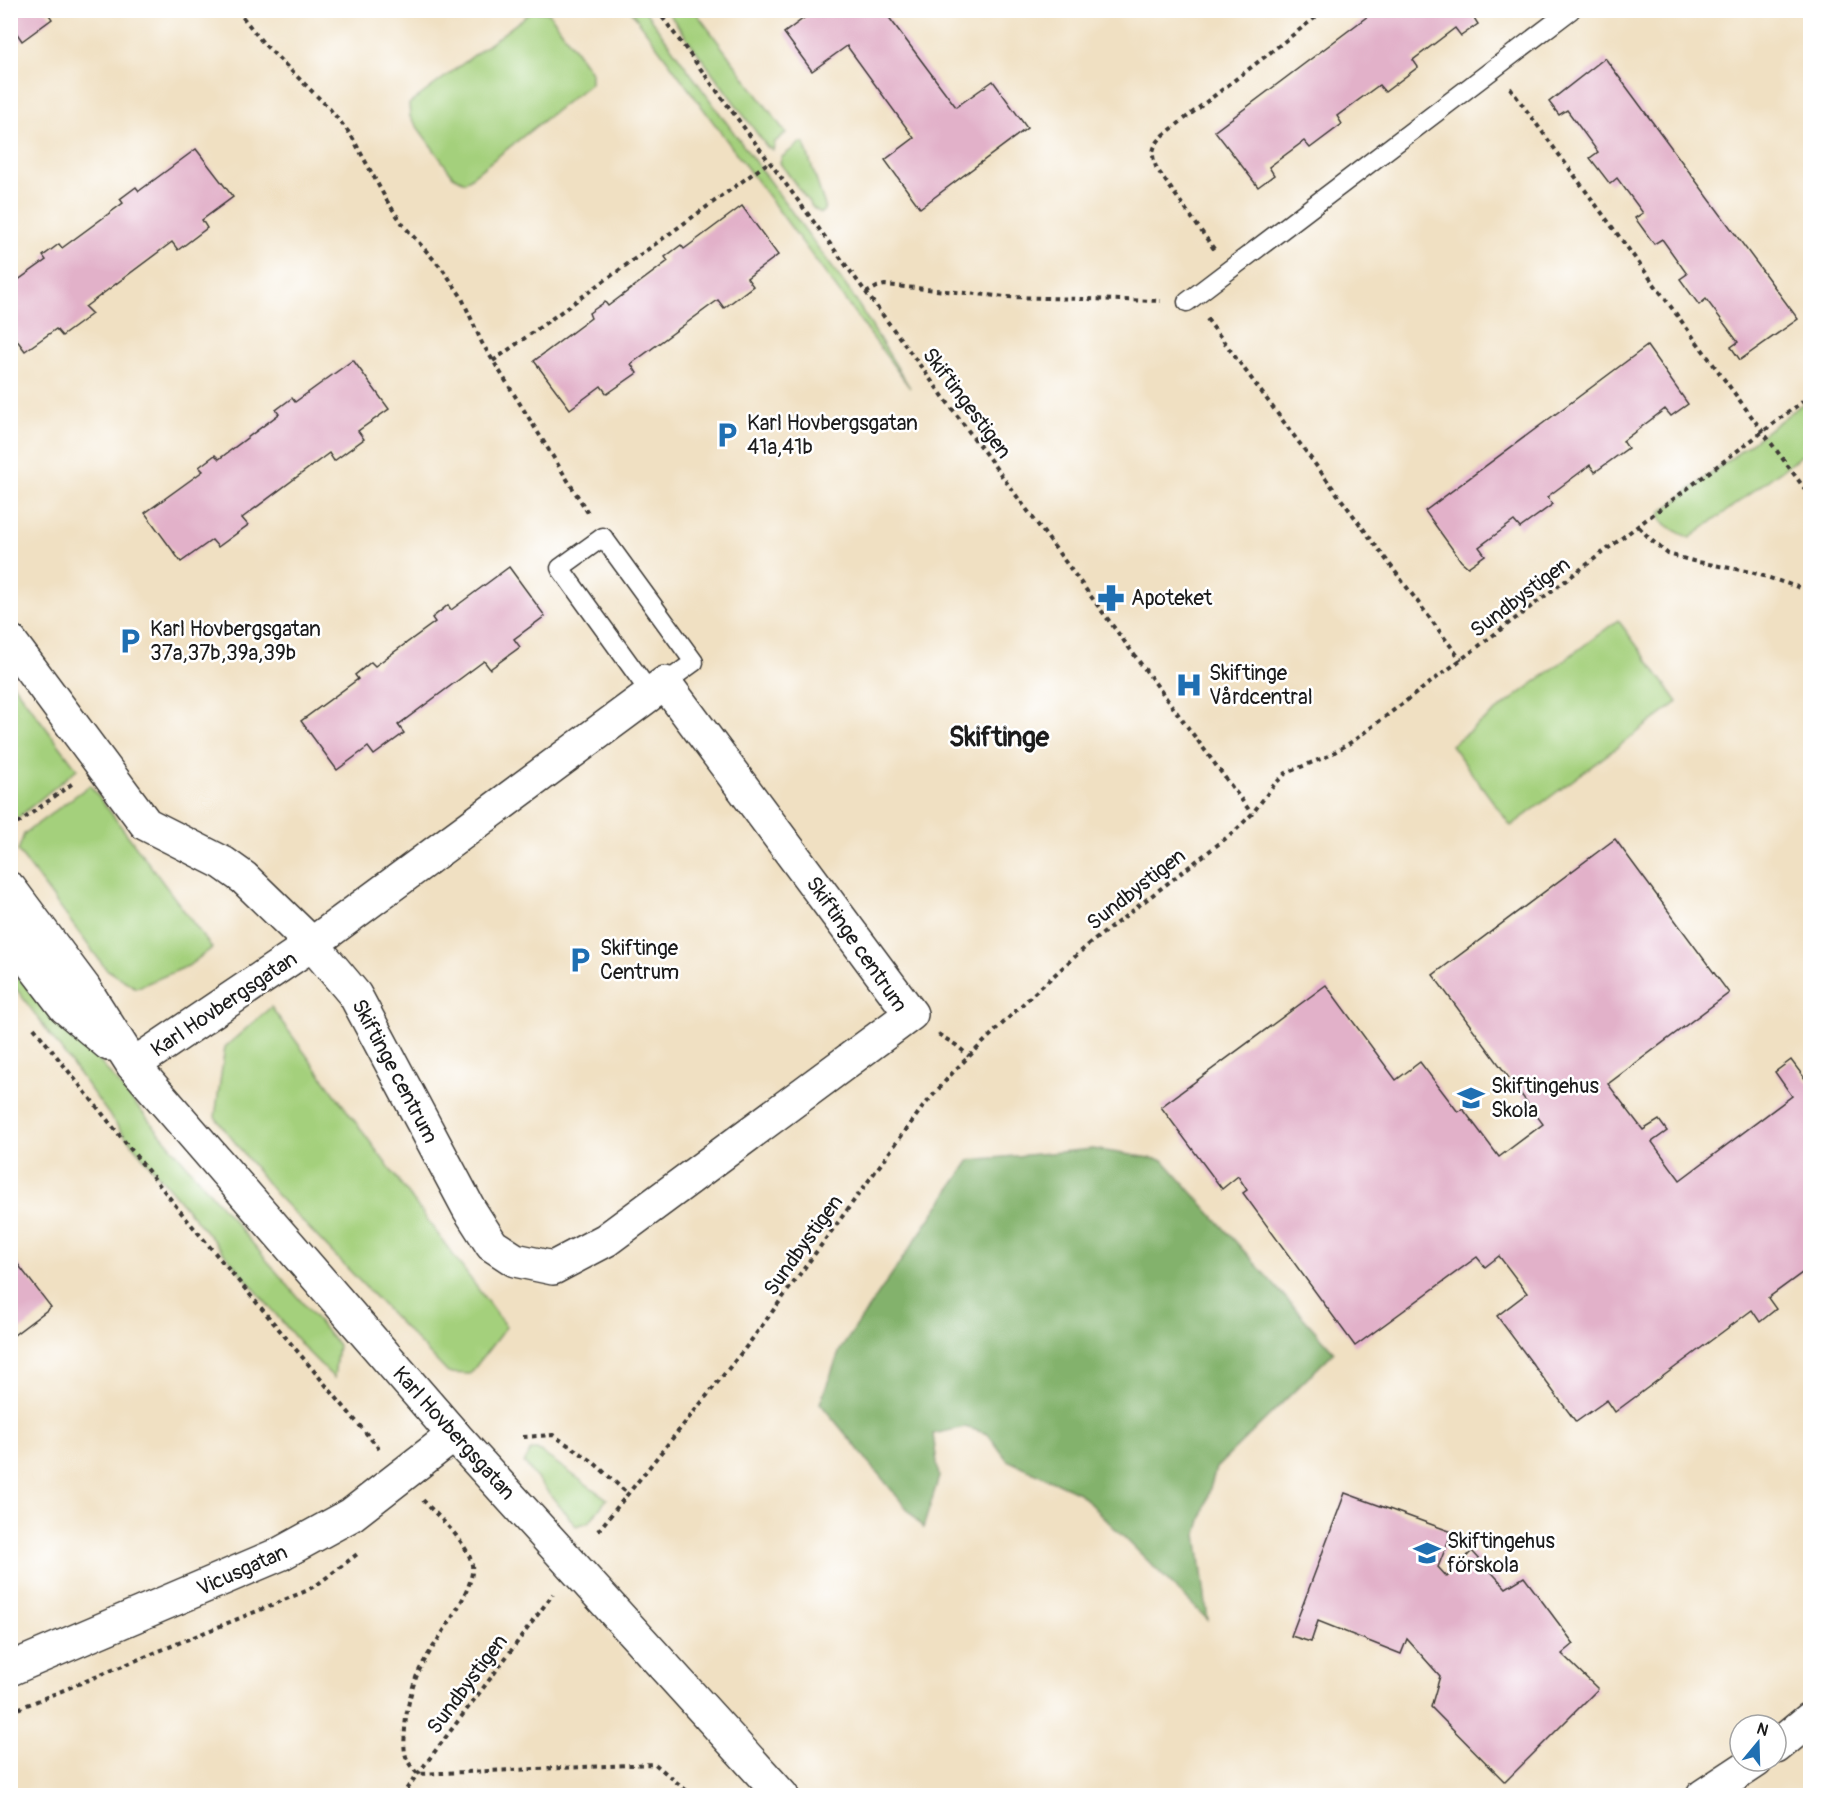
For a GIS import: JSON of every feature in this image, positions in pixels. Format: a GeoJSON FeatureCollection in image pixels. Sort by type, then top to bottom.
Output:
{"type":"FeatureCollection","features":[{"type":"Feature","properties":{"kind":"street","name":"Karl Hovbergsgatan"},"geometry":{"type":"LineString","coordinates":[[10,641],[146,824],[223,863],[244,879],[312,944],[133,1065]]}},
{"type":"Feature","properties":{"kind":"street","name":"Skiftinge centrum"},"geometry":{"type":"LineString","coordinates":[[312,944],[356,995],[469,1209],[492,1245],[515,1260],[553,1268],[616,1233],[911,1014],[658,688]]}},
{"type":"Feature","properties":{"kind":"street"},"geometry":{"type":"LineString","coordinates":[[312,944],[658,688]]}},
{"type":"Feature","properties":{"kind":"street","name":"Karl Hovbergsgatan"},"geometry":{"type":"LineString","coordinates":[[10,889],[84,988],[133,1065],[454,1435],[782,1796]]}},
{"type":"Feature","properties":{"kind":"street","name":"Karl Hovbergsgatan"},"geometry":{"type":"LineString","coordinates":[[10,935],[65,1007],[133,1065]]}},
{"type":"Feature","properties":{"kind":"street","name":"Vicusgatan"},"geometry":{"type":"LineString","coordinates":[[10,1669],[280,1554],[351,1515],[454,1435]]}},
{"type":"Feature","properties":{"kind":"street"},"geometry":{"type":"LineString","coordinates":[[1788,1737],[1810,1719]]}},
{"type":"Feature","properties":{"kind":"street"},"geometry":{"type":"LineString","coordinates":[[1703,1796],[1738,1773]]}},
{"type":"Feature","properties":{"kind":"lane"},"geometry":{"type":"LineString","coordinates":[[1187,302],[1571,10]]}},
{"type":"Feature","properties":{"kind":"lane"},"geometry":{"type":"LineString","coordinates":[[603,537],[694,662],[658,688],[560,568],[603,537]]}},
{"type":"Feature","properties":{"kind":"path"},"geometry":{"type":"LineString","coordinates":[[237,10],[264,44],[329,108],[351,135],[387,201],[404,226],[444,271],[461,296],[482,343],[603,537]]}},
{"type":"Feature","properties":{"kind":"path","name":"Skiftingestigen"},"geometry":{"type":"LineString","coordinates":[[657,10],[1252,814]]}},
{"type":"Feature","properties":{"kind":"path"},"geometry":{"type":"LineString","coordinates":[[1228,270],[1157,169],[1152,158],[1152,150],[1156,142],[1165,134],[1325,10]]}},
{"type":"Feature","properties":{"kind":"path"},"geometry":{"type":"LineString","coordinates":[[1496,68],[1810,496]]}},
{"type":"Feature","properties":{"kind":"path"},"geometry":{"type":"LineString","coordinates":[[494,361],[769,162]]}},
{"type":"Feature","properties":{"kind":"path"},"geometry":{"type":"LineString","coordinates":[[867,293],[885,285],[1007,297],[1187,302],[1219,333],[1461,660]]}},
{"type":"Feature","properties":{"kind":"path","name":"Sundbystigen"},"geometry":{"type":"LineString","coordinates":[[598,1532],[750,1342],[922,1108],[955,1070],[1088,945],[1234,832],[1286,773],[1329,756],[1353,741],[1810,396]]}},
{"type":"Feature","properties":{"kind":"path"},"geometry":{"type":"LineString","coordinates":[[1639,527],[1650,540],[1668,554],[1750,572],[1810,591]]}},
{"type":"Feature","properties":{"kind":"path"},"geometry":{"type":"LineString","coordinates":[[10,829],[100,763]]}},
{"type":"Feature","properties":{"kind":"path"},"geometry":{"type":"LineString","coordinates":[[30,1022],[184,1216],[460,1541],[468,1554],[472,1573],[463,1599],[429,1651],[416,1677],[406,1722],[404,1753],[408,1764],[418,1774],[655,1764],[693,1796]]}},
{"type":"Feature","properties":{"kind":"path"},"geometry":{"type":"LineString","coordinates":[[523,1437],[553,1435],[592,1461],[628,1494]]}},
{"type":"Feature","properties":{"kind":"path","name":"Sundbystigen"},"geometry":{"type":"LineString","coordinates":[[401,1796],[555,1591]]}},
{"type":"Feature","properties":{"kind":"green space"},"geometry":{"type":"Polygon","coordinates":[[[533,11],[549,13],[591,72],[591,83],[465,182],[453,176],[410,117],[409,104],[533,11]]]}},
{"type":"Feature","properties":{"kind":"green space"},"geometry":{"type":"Polygon","coordinates":[[[631,11],[645,11],[851,293],[910,388],[631,11]]]}},
{"type":"Feature","properties":{"kind":"green space"},"geometry":{"type":"Polygon","coordinates":[[[667,11],[695,11],[786,133],[775,142],[773,150],[767,147],[667,11]]]}},
{"type":"Feature","properties":{"kind":"green space"},"geometry":{"type":"Polygon","coordinates":[[[800,143],[804,143],[825,206],[821,213],[813,208],[780,163],[782,157],[800,143]]]}},
{"type":"Feature","properties":{"kind":"green space"},"geometry":{"type":"Polygon","coordinates":[[[1810,398],[1810,449],[1690,538],[1670,527],[1660,518],[1661,512],[1810,398]]]}},
{"type":"Feature","properties":{"kind":"green space"},"geometry":{"type":"Polygon","coordinates":[[[1618,620],[1678,702],[1511,826],[1451,745],[1618,620]]]}},
{"type":"Feature","properties":{"kind":"green space"},"geometry":{"type":"Polygon","coordinates":[[[10,680],[77,769],[15,820],[11,820],[10,680]]]}},
{"type":"Feature","properties":{"kind":"green space"},"geometry":{"type":"Polygon","coordinates":[[[90,785],[212,948],[188,966],[136,988],[106,969],[18,851],[24,834],[90,785]]]}},
{"type":"Feature","properties":{"kind":"green space"},"geometry":{"type":"Polygon","coordinates":[[[26,974],[338,1345],[334,1378],[306,1350],[121,1131],[12,983],[26,974]]]}},
{"type":"Feature","properties":{"kind":"green space"},"geometry":{"type":"Polygon","coordinates":[[[271,1007],[506,1327],[470,1374],[448,1373],[274,1192],[215,1117],[225,1047],[271,1007]]]}},
{"type":"Feature","properties":{"kind":"green space"},"geometry":{"type":"Polygon","coordinates":[[[1093,1149],[1163,1160],[1334,1352],[1216,1468],[1197,1534],[1208,1620],[1079,1493],[1007,1460],[988,1434],[965,1427],[933,1434],[939,1477],[923,1528],[820,1403],[840,1350],[970,1160],[1093,1149]]]}},
{"type":"Feature","properties":{"kind":"green space"},"geometry":{"type":"Polygon","coordinates":[[[531,1450],[537,1450],[545,1455],[607,1499],[589,1522],[576,1526],[524,1463],[531,1450]]]}},
{"type":"Feature","properties":{"kind":"building"},"geometry":{"type":"Polygon","coordinates":[[[10,10],[46,10],[52,19],[22,41],[16,32],[10,37],[10,10]]]}},
{"type":"Feature","properties":{"kind":"building"},"geometry":{"type":"Polygon","coordinates":[[[815,10],[895,10],[888,16],[956,107],[993,81],[1027,128],[920,208],[885,160],[914,138],[847,46],[812,71],[784,33],[815,10]]]}},
{"type":"Feature","properties":{"kind":"building"},"geometry":{"type":"Polygon","coordinates":[[[1376,10],[1469,10],[1478,24],[1461,36],[1455,28],[1413,60],[1418,67],[1385,92],[1379,85],[1337,116],[1342,124],[1310,148],[1304,141],[1269,167],[1274,175],[1258,187],[1215,131],[1376,10]]]}},
{"type":"Feature","properties":{"kind":"building"},"geometry":{"type":"Polygon","coordinates":[[[1605,58],[1798,319],[1740,360],[1731,347],[1738,342],[1706,299],[1699,305],[1680,279],[1687,274],[1662,239],[1654,244],[1635,218],[1643,213],[1617,178],[1610,184],[1590,158],[1598,152],[1567,110],[1559,115],[1549,102],[1605,58]]]}},
{"type":"Feature","properties":{"kind":"building"},"geometry":{"type":"Polygon","coordinates":[[[196,149],[233,197],[202,220],[207,228],[178,250],[172,242],[85,307],[92,314],[62,336],[56,329],[25,351],[10,331],[10,286],[46,260],[43,256],[59,244],[62,248],[123,203],[120,199],[136,187],[139,191],[196,149]]]}},
{"type":"Feature","properties":{"kind":"building"},"geometry":{"type":"Polygon","coordinates":[[[742,206],[778,255],[747,278],[753,286],[724,308],[718,300],[631,364],[637,373],[607,394],[601,386],[570,409],[534,361],[591,318],[589,313],[605,302],[608,306],[668,261],[665,257],[681,245],[684,249],[742,206]]]}},
{"type":"Feature","properties":{"kind":"building"},"geometry":{"type":"Polygon","coordinates":[[[1647,346],[1688,404],[1671,416],[1665,409],[1623,441],[1628,448],[1595,472],[1590,465],[1547,497],[1553,504],[1520,528],[1514,521],[1479,547],[1485,555],[1468,567],[1461,561],[1425,511],[1647,346]]]}},
{"type":"Feature","properties":{"kind":"building"},"geometry":{"type":"Polygon","coordinates":[[[353,360],[389,409],[358,431],[364,439],[334,461],[329,453],[242,518],[248,525],[218,547],[212,540],[181,562],[145,513],[203,471],[199,467],[215,455],[219,459],[279,414],[276,410],[292,398],[295,402],[353,360]]]}},
{"type":"Feature","properties":{"kind":"building"},"geometry":{"type":"Polygon","coordinates":[[[509,567],[545,616],[514,639],[520,647],[490,669],[484,661],[398,725],[404,733],[374,755],[368,747],[337,770],[301,721],[358,679],[355,675],[371,662],[375,666],[435,622],[432,618],[448,605],[451,610],[509,567]]]}},
{"type":"Feature","properties":{"kind":"building"},"geometry":{"type":"Polygon","coordinates":[[[1615,839],[1729,993],[1608,1084],[1643,1130],[1659,1120],[1667,1131],[1652,1142],[1680,1180],[1792,1096],[1775,1072],[1791,1060],[1809,1084],[1810,1082],[1810,1267],[1768,1298],[1776,1309],[1760,1322],[1752,1310],[1615,1412],[1607,1400],[1576,1422],[1497,1316],[1527,1293],[1499,1256],[1485,1267],[1477,1257],[1355,1346],[1243,1193],[1247,1190],[1238,1176],[1222,1189],[1161,1107],[1326,985],[1396,1080],[1420,1062],[1458,1112],[1463,1109],[1499,1157],[1543,1124],[1433,975],[1615,839]]]}},
{"type":"Feature","properties":{"kind":"building"},"geometry":{"type":"Polygon","coordinates":[[[10,1254],[51,1307],[10,1338],[10,1254]]]}},
{"type":"Feature","properties":{"kind":"building"},"geometry":{"type":"Polygon","coordinates":[[[1345,1493],[1452,1532],[1438,1567],[1447,1577],[1472,1551],[1506,1588],[1524,1577],[1574,1644],[1562,1654],[1598,1689],[1505,1782],[1431,1707],[1440,1676],[1407,1639],[1401,1654],[1318,1621],[1311,1642],[1291,1636],[1345,1493]]]}},
{"type":"Feature","properties":{"kind":"place","name":"Karl Hovbergsgatan 41a,41b"},"geometry":{"type":"Point","coordinates":[727,435]}},
{"type":"Feature","properties":{"kind":"place","name":"Apoteket"},"geometry":{"type":"Point","coordinates":[1111,598]}},
{"type":"Feature","properties":{"kind":"place","name":"Karl Hovbergsgatan 37a,37b,39a,39b"},"geometry":{"type":"Point","coordinates":[130,641]}},
{"type":"Feature","properties":{"kind":"place","name":"Skiftinge Vårdcentral"},"geometry":{"type":"Point","coordinates":[1189,685]}},
{"type":"Feature","properties":{"kind":"place","name":"Skiftinge Centrum"},"geometry":{"type":"Point","coordinates":[580,960]}},
{"type":"Feature","properties":{"kind":"place","name":"Skiftingehus Skola"},"geometry":{"type":"Point","coordinates":[1471,1098]}},
{"type":"Feature","properties":{"kind":"place","name":"Skiftingehus förskola"},"geometry":{"type":"Point","coordinates":[1427,1553]}},
{"type":"Feature","properties":{"kind":"district","name":"Skiftinge"},"geometry":{"type":"Point","coordinates":[999,737]}}]}
